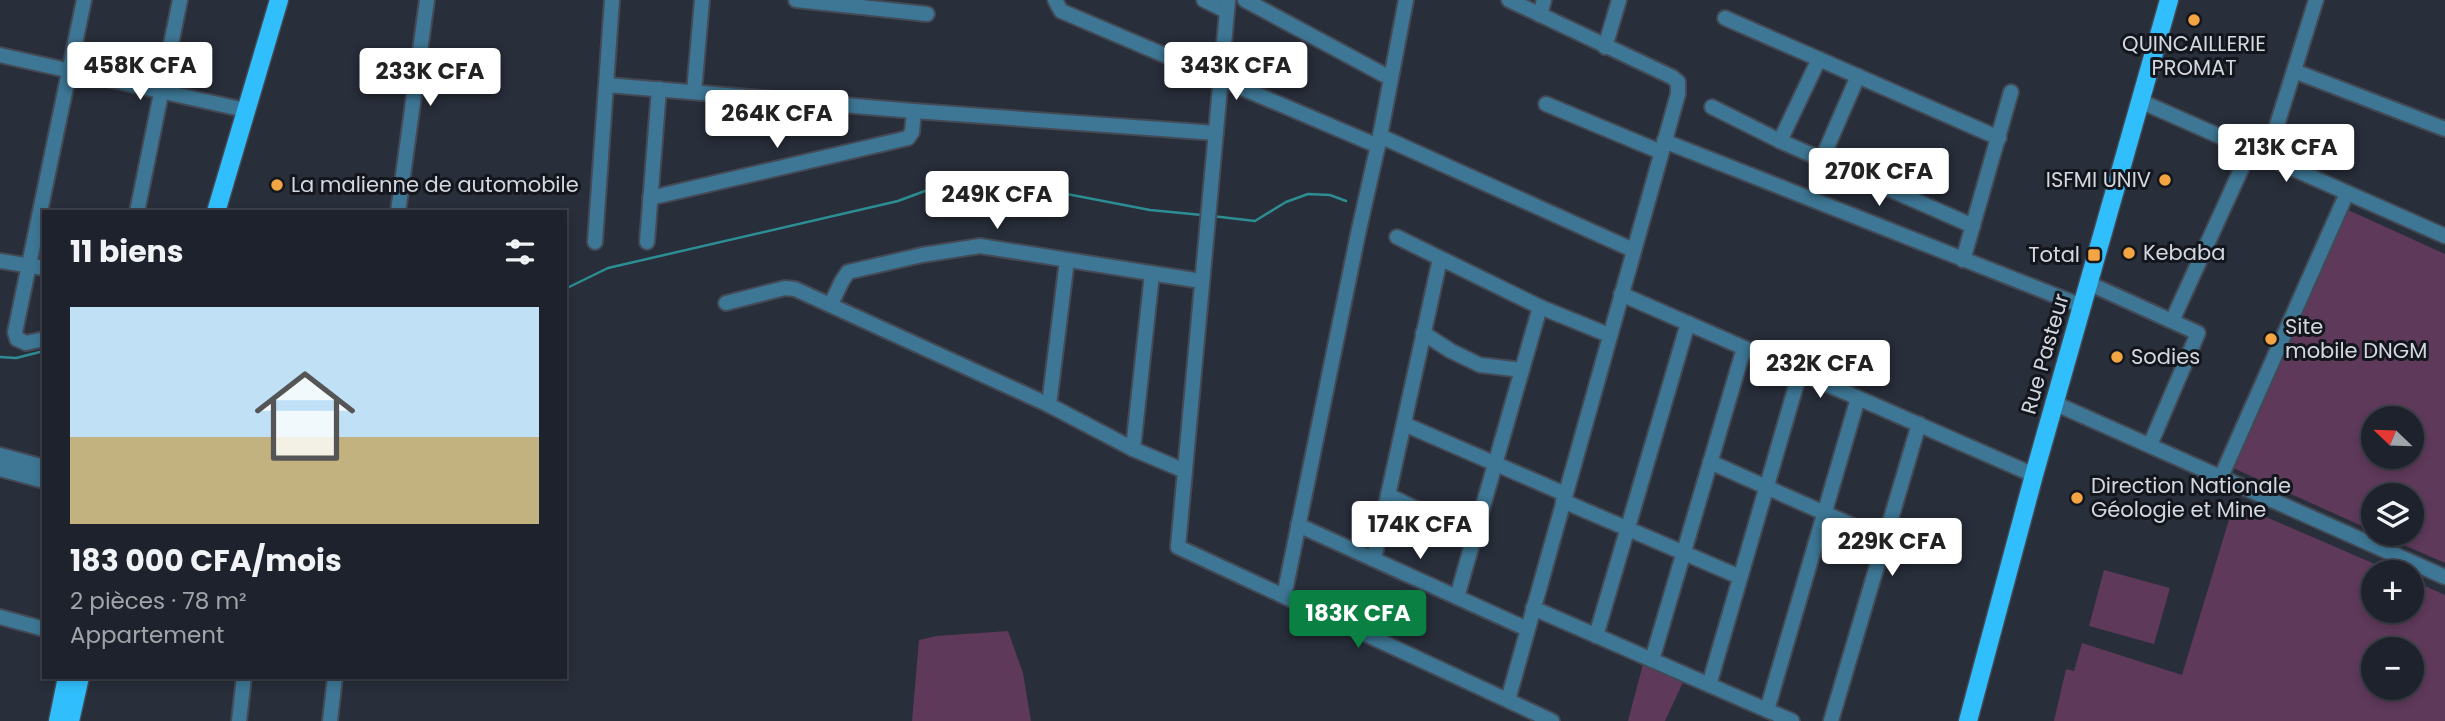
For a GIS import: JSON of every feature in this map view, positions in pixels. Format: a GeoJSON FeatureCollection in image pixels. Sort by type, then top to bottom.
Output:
{"type":"FeatureCollection","features":[{"type":"Feature","properties":{"kind":"main road"},"geometry":{"type":"LineString","coordinates":[[216,210],[267,0]]}},
{"type":"Feature","properties":{"kind":"main road"},"geometry":{"type":"LineString","coordinates":[[206,210],[279,0]]}},
{"type":"Feature","properties":{"kind":"main road","name":"Rue Pasteur"},"geometry":{"type":"LineString","coordinates":[[1968,721],[2054,403],[2169,0]]}},
{"type":"Feature","properties":{"kind":"main road"},"geometry":{"type":"LineString","coordinates":[[58,721],[67,679]]}},
{"type":"Feature","properties":{"kind":"main road"},"geometry":{"type":"LineString","coordinates":[[70,721],[80,679]]}},
{"type":"Feature","properties":{"kind":"street"},"geometry":{"type":"LineString","coordinates":[[45,210],[68,71],[84,0]]}},
{"type":"Feature","properties":{"kind":"street"},"geometry":{"type":"LineString","coordinates":[[137,210],[180,0]]}},
{"type":"Feature","properties":{"kind":"street"},"geometry":{"type":"LineString","coordinates":[[398,210],[427,0]]}},
{"type":"Feature","properties":{"kind":"street"},"geometry":{"type":"LineString","coordinates":[[595,242],[612,0]]}},
{"type":"Feature","properties":{"kind":"street"},"geometry":{"type":"LineString","coordinates":[[694,92],[702,0]]}},
{"type":"Feature","properties":{"kind":"street"},"geometry":{"type":"LineString","coordinates":[[796,0],[927,14]]}},
{"type":"Feature","properties":{"kind":"street"},"geometry":{"type":"LineString","coordinates":[[1055,0],[1061,11],[1220,80],[1379,141],[1633,250]]}},
{"type":"Feature","properties":{"kind":"street"},"geometry":{"type":"LineString","coordinates":[[1204,0],[1227,6],[1178,547],[1552,721]]}},
{"type":"Feature","properties":{"kind":"street"},"geometry":{"type":"LineString","coordinates":[[1245,0],[1390,78]]}},
{"type":"Feature","properties":{"kind":"street"},"geometry":{"type":"LineString","coordinates":[[1284,596],[1406,0]]}},
{"type":"Feature","properties":{"kind":"street"},"geometry":{"type":"LineString","coordinates":[[1508,701],[1678,94],[1678,82],[1672,77],[1509,0]]}},
{"type":"Feature","properties":{"kind":"street"},"geometry":{"type":"LineString","coordinates":[[1540,15],[1544,0]]}},
{"type":"Feature","properties":{"kind":"street"},"geometry":{"type":"LineString","coordinates":[[1605,47],[1619,0]]}},
{"type":"Feature","properties":{"kind":"street"},"geometry":{"type":"LineString","coordinates":[[2267,157],[2316,0]]}},
{"type":"Feature","properties":{"kind":"street"},"geometry":{"type":"LineString","coordinates":[[1725,18],[1999,138]]}},
{"type":"Feature","properties":{"kind":"street"},"geometry":{"type":"LineString","coordinates":[[0,55],[240,109]]}},
{"type":"Feature","properties":{"kind":"street"},"geometry":{"type":"LineString","coordinates":[[1780,141],[1819,59]]}},
{"type":"Feature","properties":{"kind":"street"},"geometry":{"type":"LineString","coordinates":[[2294,71],[2445,129]]}},
{"type":"Feature","properties":{"kind":"street"},"geometry":{"type":"LineString","coordinates":[[1822,159],[1858,76]]}},
{"type":"Feature","properties":{"kind":"street"},"geometry":{"type":"LineString","coordinates":[[607,85],[1216,133]]}},
{"type":"Feature","properties":{"kind":"street"},"geometry":{"type":"LineString","coordinates":[[647,242],[659,89]]}},
{"type":"Feature","properties":{"kind":"street"},"geometry":{"type":"LineString","coordinates":[[1964,260],[2011,92]]}},
{"type":"Feature","properties":{"kind":"street"},"geometry":{"type":"LineString","coordinates":[[2140,101],[2445,236]]}},
{"type":"Feature","properties":{"kind":"street"},"geometry":{"type":"LineString","coordinates":[[1546,104],[2082,306]]}},
{"type":"Feature","properties":{"kind":"street"},"geometry":{"type":"LineString","coordinates":[[1712,107],[1780,141],[1973,226]]}},
{"type":"Feature","properties":{"kind":"street"},"geometry":{"type":"LineString","coordinates":[[650,198],[908,138],[912,132],[914,111]]}},
{"type":"Feature","properties":{"kind":"street"},"geometry":{"type":"LineString","coordinates":[[2172,320],[2250,150]]}},
{"type":"Feature","properties":{"kind":"street"},"geometry":{"type":"LineString","coordinates":[[2221,477],[2347,192]]}},
{"type":"Feature","properties":{"kind":"street"},"geometry":{"type":"LineString","coordinates":[[42,230],[36,267],[15,332],[17,339],[26,343],[42,339]]}},
{"type":"Feature","properties":{"kind":"street"},"geometry":{"type":"LineString","coordinates":[[1396,237],[1540,307],[1609,335]]}},
{"type":"Feature","properties":{"kind":"street"},"geometry":{"type":"LineString","coordinates":[[831,304],[848,272],[922,255],[980,246],[1201,281]]}},
{"type":"Feature","properties":{"kind":"street"},"geometry":{"type":"LineString","coordinates":[[1374,559],[1440,259]]}},
{"type":"Feature","properties":{"kind":"street"},"geometry":{"type":"LineString","coordinates":[[1049,405],[1067,260]]}},
{"type":"Feature","properties":{"kind":"street"},"geometry":{"type":"LineString","coordinates":[[0,261],[36,267]]}},
{"type":"Feature","properties":{"kind":"street"},"geometry":{"type":"LineString","coordinates":[[1133,449],[1152,274]]}},
{"type":"Feature","properties":{"kind":"street"},"geometry":{"type":"LineString","coordinates":[[2088,283],[2198,333],[2150,446]]}},
{"type":"Feature","properties":{"kind":"street"},"geometry":{"type":"LineString","coordinates":[[726,303],[785,288],[795,289],[1049,405],[1133,449],[1185,471]]}},
{"type":"Feature","properties":{"kind":"street"},"geometry":{"type":"LineString","coordinates":[[1621,294],[2034,475]]}},
{"type":"Feature","properties":{"kind":"street"},"geometry":{"type":"LineString","coordinates":[[1457,597],[1540,307]]}},
{"type":"Feature","properties":{"kind":"street"},"geometry":{"type":"LineString","coordinates":[[1595,636],[1688,323]]}},
{"type":"Feature","properties":{"kind":"street"},"geometry":{"type":"LineString","coordinates":[[1423,333],[1480,365],[1522,370]]}},
{"type":"Feature","properties":{"kind":"street"},"geometry":{"type":"LineString","coordinates":[[1652,660],[1744,348]]}},
{"type":"Feature","properties":{"kind":"street"},"geometry":{"type":"LineString","coordinates":[[1709,685],[1800,372]]}},
{"type":"Feature","properties":{"kind":"street"},"geometry":{"type":"LineString","coordinates":[[1767,710],[1858,398]]}},
{"type":"Feature","properties":{"kind":"street"},"geometry":{"type":"LineString","coordinates":[[2054,403],[2445,577]]}},
{"type":"Feature","properties":{"kind":"street"},"geometry":{"type":"LineString","coordinates":[[1404,424],[1495,464],[1627,528],[1740,577]]}},
{"type":"Feature","properties":{"kind":"street"},"geometry":{"type":"LineString","coordinates":[[1831,721],[1919,424]]}},
{"type":"Feature","properties":{"kind":"street"},"geometry":{"type":"LineString","coordinates":[[0,455],[42,466]]}},
{"type":"Feature","properties":{"kind":"street"},"geometry":{"type":"LineString","coordinates":[[1710,462],[1885,540]]}},
{"type":"Feature","properties":{"kind":"street"},"geometry":{"type":"LineString","coordinates":[[0,469],[42,480]]}},
{"type":"Feature","properties":{"kind":"street"},"geometry":{"type":"LineString","coordinates":[[1388,495],[1474,537]]}},
{"type":"Feature","properties":{"kind":"street"},"geometry":{"type":"LineString","coordinates":[[1298,525],[1527,629]]}},
{"type":"Feature","properties":{"kind":"street"},"geometry":{"type":"LineString","coordinates":[[1533,608],[1792,721]]}},
{"type":"Feature","properties":{"kind":"street"},"geometry":{"type":"LineString","coordinates":[[0,617],[42,628]]}},
{"type":"Feature","properties":{"kind":"street"},"geometry":{"type":"LineString","coordinates":[[239,721],[244,679]]}},
{"type":"Feature","properties":{"kind":"street"},"geometry":{"type":"LineString","coordinates":[[330,721],[335,679]]}},
{"type":"Feature","properties":{"kind":"shaded area"},"geometry":{"type":"Polygon","coordinates":[[[2346,209],[2445,254],[2445,563],[2406,546],[2424,546],[2424,483],[2361,483],[2361,526],[2231,467],[2346,209]]]}},
{"type":"Feature","properties":{"kind":"shaded area"},"geometry":{"type":"Polygon","coordinates":[[[2234,503],[2365,560],[2361,560],[2361,623],[2424,623],[2424,585],[2445,595],[2445,721],[2054,721],[2066,669],[2074,671],[2082,643],[2182,675],[2234,503]]]}},
{"type":"Feature","properties":{"kind":"shaded area"},"geometry":{"type":"Polygon","coordinates":[[[2104,570],[2170,588],[2154,644],[2089,626],[2104,570]]]}},
{"type":"Feature","properties":{"kind":"shaded area"},"geometry":{"type":"Polygon","coordinates":[[[1008,631],[1023,673],[1031,721],[912,721],[919,640],[936,636],[1008,631]]]}},
{"type":"Feature","properties":{"kind":"shaded area"},"geometry":{"type":"Polygon","coordinates":[[[1643,664],[1683,682],[1665,721],[1628,721],[1643,664]]]}},
{"type":"Feature","properties":{"kind":"waterway"},"geometry":{"type":"LineString","coordinates":[[567,288],[608,268],[898,201],[968,175],[1150,210],[1202,215]]}},
{"type":"Feature","properties":{"kind":"waterway"},"geometry":{"type":"LineString","coordinates":[[1212,216],[1255,221],[1286,202],[1308,194],[1330,195],[1346,201]]}},
{"type":"Feature","properties":{"kind":"waterway"},"geometry":{"type":"LineString","coordinates":[[0,357],[16,358],[42,352]]}},
{"type":"Feature","properties":{"kind":"place","name":"QUINCAILLERIE PROMAT"},"geometry":{"type":"Point","coordinates":[2194,20]}},
{"type":"Feature","properties":{"kind":"place","name":"ISFMI UNIV"},"geometry":{"type":"Point","coordinates":[2165,180]}},
{"type":"Feature","properties":{"kind":"place","name":"La malienne de automobile"},"geometry":{"type":"Point","coordinates":[277,185]}},
{"type":"Feature","properties":{"kind":"place","name":"Kebaba"},"geometry":{"type":"Point","coordinates":[2129,253]}},
{"type":"Feature","properties":{"kind":"place","name":"Total"},"geometry":{"type":"Point","coordinates":[2094,255]}},
{"type":"Feature","properties":{"kind":"place","name":"Site mobile DNGM"},"geometry":{"type":"Point","coordinates":[2271,339]}},
{"type":"Feature","properties":{"kind":"place","name":"Sodies"},"geometry":{"type":"Point","coordinates":[2117,357]}},
{"type":"Feature","properties":{"kind":"place","name":"Direction Nationale Géologie et Mine"},"geometry":{"type":"Point","coordinates":[2077,498]}}]}
